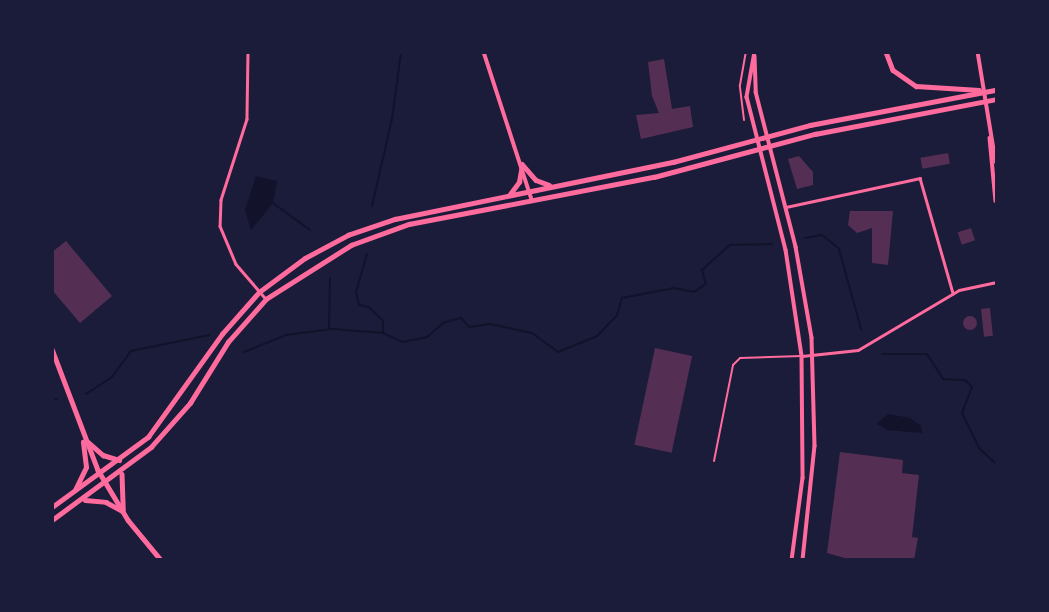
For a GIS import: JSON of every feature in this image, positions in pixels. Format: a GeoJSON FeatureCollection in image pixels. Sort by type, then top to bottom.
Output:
{"type":"FeatureCollection","features":[{"type":"Feature","properties":{"kind":"main road"},"geometry":{"type":"LineString","coordinates":[[886,52],[893,70],[916,86],[994,90]]}},
{"type":"Feature","properties":{"kind":"main road"},"geometry":{"type":"LineString","coordinates":[[52,507],[120,460],[162,422],[222,334],[260,292],[305,258],[348,235],[395,219],[673,162],[767,136],[976,91]]}},
{"type":"Feature","properties":{"kind":"main road"},"geometry":{"type":"LineString","coordinates":[[52,520],[122,473],[174,422],[228,342],[266,299],[330,255],[368,237],[409,225],[676,172],[769,146],[994,100]]}},
{"type":"Feature","properties":{"kind":"main road"},"geometry":{"type":"LineString","coordinates":[[509,195],[519,182],[523,164]]}},
{"type":"Feature","properties":{"kind":"main road"},"geometry":{"type":"LineString","coordinates":[[523,164],[536,180],[553,185]]}},
{"type":"Feature","properties":{"kind":"main road"},"geometry":{"type":"LineString","coordinates":[[52,349],[105,484],[162,559]]}},
{"type":"Feature","properties":{"kind":"main road"},"geometry":{"type":"LineString","coordinates":[[81,428],[98,452],[120,460]]}},
{"type":"Feature","properties":{"kind":"main road"},"geometry":{"type":"LineString","coordinates":[[72,493],[86,467],[81,428]]}},
{"type":"Feature","properties":{"kind":"main road"},"geometry":{"type":"LineString","coordinates":[[122,473],[123,511]]}},
{"type":"Feature","properties":{"kind":"main road"},"geometry":{"type":"LineString","coordinates":[[81,501],[106,502],[123,511]]}},
{"type":"Feature","properties":{"kind":"street"},"geometry":{"type":"LineString","coordinates":[[248,52],[247,120],[219,214],[228,252],[266,299]]}},
{"type":"Feature","properties":{"kind":"street"},"geometry":{"type":"LineString","coordinates":[[484,52],[523,164],[532,201]]}},
{"type":"Feature","properties":{"kind":"street"},"geometry":{"type":"LineString","coordinates":[[978,52],[996,162]]}},
{"type":"Feature","properties":{"kind":"street"},"geometry":{"type":"LineString","coordinates":[[755,53],[756,92],[786,207],[813,357],[814,466],[803,559]]}},
{"type":"Feature","properties":{"kind":"street"},"geometry":{"type":"LineString","coordinates":[[755,53],[747,89],[756,139],[788,258],[802,356],[803,478],[792,559]]}},
{"type":"Feature","properties":{"kind":"street"},"geometry":{"type":"LineString","coordinates":[[990,133],[996,201]]}},
{"type":"Feature","properties":{"kind":"street"},"geometry":{"type":"LineString","coordinates":[[786,207],[920,178],[953,293]]}},
{"type":"Feature","properties":{"kind":"street"},"geometry":{"type":"LineString","coordinates":[[802,356],[858,351],[953,293],[996,282]]}},
{"type":"Feature","properties":{"kind":"lane"},"geometry":{"type":"LineString","coordinates":[[714,461],[733,365],[740,358],[802,356]]}},
{"type":"Feature","properties":{"kind":"path"},"geometry":{"type":"LineString","coordinates":[[744,120],[740,85],[746,52]]}},
{"type":"Feature","properties":{"kind":"shaded area"},"geometry":{"type":"Polygon","coordinates":[[[256,176],[277,181],[273,203],[251,230],[245,210],[256,176]]]}},
{"type":"Feature","properties":{"kind":"shaded area"},"geometry":{"type":"Polygon","coordinates":[[[888,414],[910,418],[921,426],[922,433],[887,430],[877,424],[888,414]]]}},
{"type":"Feature","properties":{"kind":"building"},"geometry":{"type":"Polygon","coordinates":[[[664,59],[672,109],[690,106],[693,127],[641,139],[636,115],[659,113],[652,96],[648,62],[664,59]]]}},
{"type":"Feature","properties":{"kind":"building"},"geometry":{"type":"Polygon","coordinates":[[[948,153],[950,164],[922,169],[920,158],[948,153]]]}},
{"type":"Feature","properties":{"kind":"building"},"geometry":{"type":"Polygon","coordinates":[[[799,156],[813,172],[813,185],[797,189],[788,159],[799,156]]]}},
{"type":"Feature","properties":{"kind":"building"},"geometry":{"type":"Polygon","coordinates":[[[850,211],[893,211],[888,265],[872,263],[872,228],[857,233],[848,225],[850,211]]]}},
{"type":"Feature","properties":{"kind":"building"},"geometry":{"type":"Polygon","coordinates":[[[971,228],[975,240],[962,245],[958,232],[971,228]]]}},
{"type":"Feature","properties":{"kind":"building"},"geometry":{"type":"Polygon","coordinates":[[[66,241],[112,296],[80,323],[52,290],[52,252],[66,241]]]}},
{"type":"Feature","properties":{"kind":"building"},"geometry":{"type":"Polygon","coordinates":[[[990,308],[993,336],[984,337],[981,309],[990,308]]]}},
{"type":"Feature","properties":{"kind":"building"},"geometry":{"type":"Polygon","coordinates":[[[970,316],[975,318],[975,328],[970,330],[965,328],[963,323],[965,318],[970,316]]]}},
{"type":"Feature","properties":{"kind":"building"},"geometry":{"type":"Polygon","coordinates":[[[655,348],[692,356],[672,453],[634,445],[655,348]]]}},
{"type":"Feature","properties":{"kind":"building"},"geometry":{"type":"Polygon","coordinates":[[[840,452],[903,460],[902,473],[919,475],[912,537],[918,538],[914,560],[852,560],[827,553],[840,452]]]}},
{"type":"Feature","properties":{"kind":"waterway"},"geometry":{"type":"LineString","coordinates":[[372,206],[392,119],[401,52]]}},
{"type":"Feature","properties":{"kind":"waterway"},"geometry":{"type":"LineString","coordinates":[[273,203],[310,230]]}},
{"type":"Feature","properties":{"kind":"waterway"},"geometry":{"type":"LineString","coordinates":[[805,238],[822,235],[839,249],[861,329]]}},
{"type":"Feature","properties":{"kind":"waterway"},"geometry":{"type":"LineString","coordinates":[[244,352],[286,335],[333,329],[383,333],[402,342],[427,337],[443,323],[461,318],[469,327],[490,324],[532,333],[558,352],[597,336],[617,315],[622,298],[674,288],[694,292],[706,284],[702,270],[730,245],[772,244]]}},
{"type":"Feature","properties":{"kind":"waterway"},"geometry":{"type":"LineString","coordinates":[[367,254],[356,292],[359,305],[369,307],[383,321],[383,332]]}},
{"type":"Feature","properties":{"kind":"waterway"},"geometry":{"type":"LineString","coordinates":[[329,329],[330,278]]}},
{"type":"Feature","properties":{"kind":"waterway"},"geometry":{"type":"LineString","coordinates":[[86,394],[112,377],[131,351],[209,335]]}},
{"type":"Feature","properties":{"kind":"waterway"},"geometry":{"type":"LineString","coordinates":[[882,354],[927,354],[943,379],[965,380],[972,387],[962,413],[979,448],[996,464]]}},
{"type":"Feature","properties":{"kind":"waterway"},"geometry":{"type":"LineString","coordinates":[[52,400],[57,399]]}}]}
